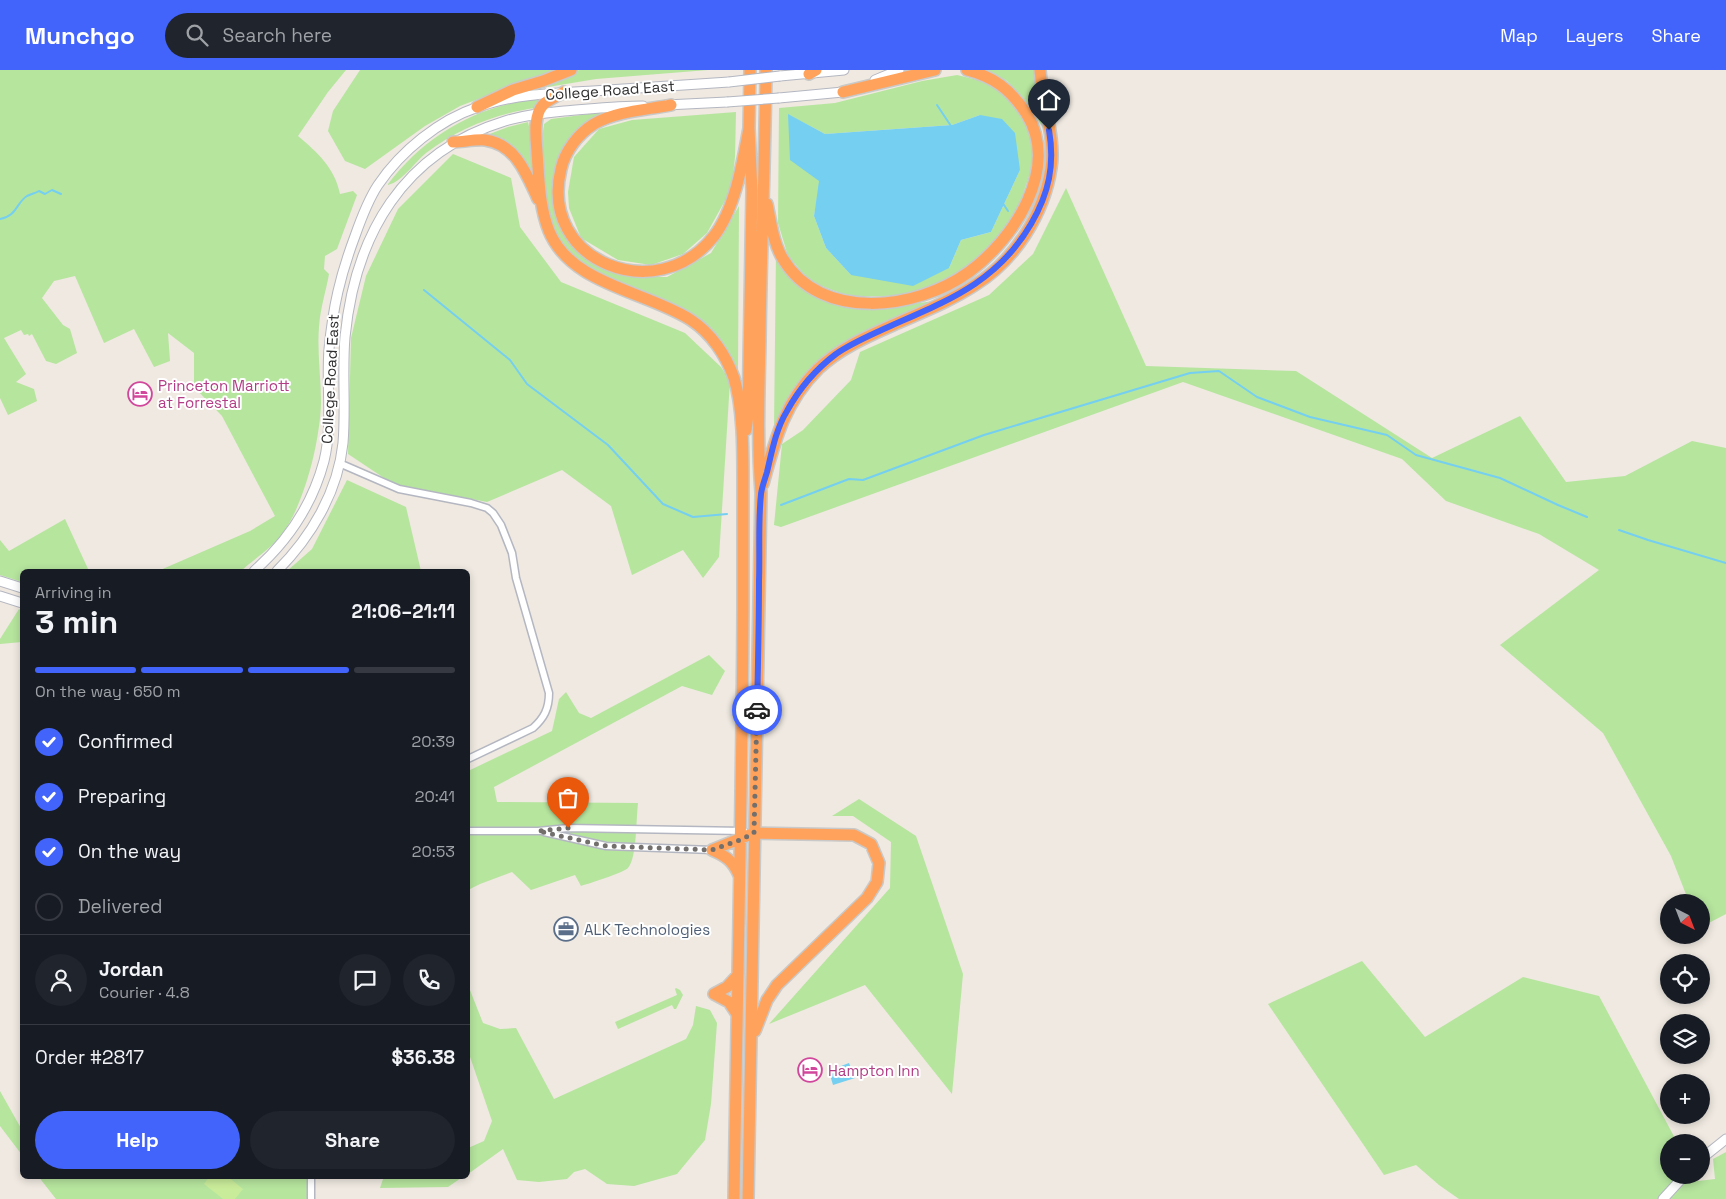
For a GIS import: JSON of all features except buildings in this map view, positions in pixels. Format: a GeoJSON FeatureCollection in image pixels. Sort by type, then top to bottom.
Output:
{"type":"FeatureCollection","features":[{"type":"Feature","properties":{"kind":"highway"},"geometry":{"type":"LineString","coordinates":[[478,107],[513,90],[544,81],[571,70]]}},
{"type":"Feature","properties":{"kind":"highway"},"geometry":{"type":"LineString","coordinates":[[743,454],[748,416],[752,191],[749,128],[750,70]]}},
{"type":"Feature","properties":{"kind":"highway"},"geometry":{"type":"LineString","coordinates":[[748,1199],[761,493],[758,455],[761,236],[764,190],[766,70]]}},
{"type":"Feature","properties":{"kind":"highway"},"geometry":{"type":"LineString","coordinates":[[843,92],[935,70]]}},
{"type":"Feature","properties":{"kind":"highway"},"geometry":{"type":"LineString","coordinates":[[764,190],[776,244],[782,258],[793,273],[806,285],[827,296],[846,301],[891,302],[916,297],[968,273],[991,253],[1007,235],[1023,210],[1033,188],[1038,164],[1037,142],[1031,120],[1016,98],[1000,83],[979,73],[967,70]]}},
{"type":"Feature","properties":{"kind":"highway"},"geometry":{"type":"LineString","coordinates":[[761,493],[775,439],[786,412],[800,390],[818,369],[836,354],[861,339],[956,296],[976,284],[1012,252],[1025,234],[1036,215],[1046,191],[1052,166],[1052,147],[1040,70]]}},
{"type":"Feature","properties":{"kind":"highway"},"geometry":{"type":"LineString","coordinates":[[541,206],[536,138],[538,114],[544,103],[564,92]]}},
{"type":"Feature","properties":{"kind":"highway"},"geometry":{"type":"LineString","coordinates":[[671,105],[612,116],[594,125],[578,137],[563,160],[558,183],[558,202],[564,222],[574,240],[591,255],[611,267],[628,271],[652,272],[679,264],[699,251],[715,235],[727,212],[742,168],[749,128]]}},
{"type":"Feature","properties":{"kind":"highway"},"geometry":{"type":"LineString","coordinates":[[453,142],[485,140],[512,152],[525,169],[550,233],[560,248],[576,265],[593,276],[676,311],[693,321],[707,333],[721,350],[734,379],[740,413],[743,454],[740,835],[734,1199]]}},
{"type":"Feature","properties":{"kind":"highway"},"geometry":{"type":"LineString","coordinates":[[712,850],[740,835],[754,833],[854,835],[871,844],[880,863],[877,882],[867,898],[777,985],[767,1000],[752,1037]]}},
{"type":"Feature","properties":{"kind":"highway"},"geometry":{"type":"LineString","coordinates":[[712,850],[726,856],[734,864],[739,876]]}},
{"type":"Feature","properties":{"kind":"highway"},"geometry":{"type":"LineString","coordinates":[[737,1014],[729,1002],[714,994],[727,987],[738,975]]}},
{"type":"Feature","properties":{"kind":"street","name":"College Road East"},"geometry":{"type":"LineString","coordinates":[[256,569],[282,544],[295,528],[317,485],[327,442],[329,351],[333,310],[342,273],[365,211],[377,186],[405,154],[424,137],[449,120],[478,107],[514,98],[564,92],[729,82],[844,70]]}},
{"type":"Feature","properties":{"kind":"street","name":"College Road East"},"geometry":{"type":"LineString","coordinates":[[279,569],[296,552],[309,534],[321,511],[340,463],[343,443],[345,338],[349,310],[360,263],[383,211],[411,177],[432,157],[453,142],[477,131],[506,121],[538,114],[612,106],[727,102],[843,92],[899,70]]}},
{"type":"Feature","properties":{"kind":"street"},"geometry":{"type":"LineString","coordinates":[[340,463],[399,489],[471,503],[487,508],[494,513],[501,525],[512,553],[516,578],[549,693],[549,703],[541,721],[533,728],[470,758]]}},
{"type":"Feature","properties":{"kind":"street"},"geometry":{"type":"LineString","coordinates":[[0,581],[20,587]]}},
{"type":"Feature","properties":{"kind":"street"},"geometry":{"type":"LineString","coordinates":[[0,596],[20,602]]}},
{"type":"Feature","properties":{"kind":"street"},"geometry":{"type":"LineString","coordinates":[[470,832],[538,831],[568,828],[740,835]]}},
{"type":"Feature","properties":{"kind":"street"},"geometry":{"type":"LineString","coordinates":[[538,831],[606,846],[712,850]]}},
{"type":"Feature","properties":{"kind":"street"},"geometry":{"type":"LineString","coordinates":[[1710,1152],[1726,1139]]}},
{"type":"Feature","properties":{"kind":"street"},"geometry":{"type":"LineString","coordinates":[[311,1179],[311,1199]]}},
{"type":"Feature","properties":{"kind":"street"},"geometry":{"type":"LineString","coordinates":[[1663,1199],[1677,1184]]}},
{"type":"Feature","properties":{"kind":"green space"},"geometry":{"type":"Polygon","coordinates":[[[0,70],[346,70],[328,92],[298,136],[330,168],[340,194],[353,191],[357,195],[337,249],[325,256],[324,269],[329,274],[319,327],[320,418],[310,471],[291,520],[283,533],[269,548],[243,569],[163,569],[250,531],[275,516],[222,416],[194,387],[194,353],[168,333],[170,361],[154,367],[134,329],[104,343],[75,276],[54,281],[42,298],[63,325],[70,329],[77,353],[56,364],[46,361],[32,334],[29,336],[28,334],[24,335],[21,330],[4,338],[26,374],[16,382],[34,389],[37,401],[8,415],[0,398],[0,70]]]}},
{"type":"Feature","properties":{"kind":"green space"},"geometry":{"type":"Polygon","coordinates":[[[360,70],[555,70],[460,106],[425,126],[365,169],[345,161],[328,131],[333,111],[360,70]]]}},
{"type":"Feature","properties":{"kind":"green space"},"geometry":{"type":"Polygon","coordinates":[[[579,70],[708,70],[596,79],[548,87],[547,84],[579,70]]]}},
{"type":"Feature","properties":{"kind":"green space"},"geometry":{"type":"Polygon","coordinates":[[[985,70],[1038,70],[1043,128],[1032,110],[1007,81],[985,70]]]}},
{"type":"Feature","properties":{"kind":"green space"},"geometry":{"type":"Polygon","coordinates":[[[957,75],[986,82],[1005,93],[1025,116],[1036,156],[1014,220],[968,270],[914,295],[851,297],[811,282],[788,256],[778,223],[779,108],[835,103],[922,81],[957,75]],[[789,115],[820,180],[814,216],[826,248],[851,275],[949,268],[961,240],[991,232],[1020,170],[980,115],[952,125],[825,134],[789,115]]]}},
{"type":"Feature","properties":{"kind":"green space"},"geometry":{"type":"Polygon","coordinates":[[[542,99],[535,108],[492,118],[451,136],[426,153],[399,180],[388,185],[403,166],[419,151],[456,125],[497,107],[542,99]]]}},
{"type":"Feature","properties":{"kind":"green space"},"geometry":{"type":"Polygon","coordinates":[[[604,112],[559,158],[554,171],[552,186],[553,206],[556,218],[563,232],[574,247],[593,263],[610,271],[630,277],[667,277],[711,253],[739,206],[738,372],[724,347],[676,306],[597,272],[579,261],[564,245],[555,231],[546,202],[542,138],[544,124],[551,119],[604,112]]]}},
{"type":"Feature","properties":{"kind":"green space"},"geometry":{"type":"Polygon","coordinates":[[[736,112],[735,157],[733,175],[727,197],[707,233],[683,254],[651,265],[618,260],[581,238],[569,208],[568,192],[574,157],[599,129],[632,120],[736,112]]]}},
{"type":"Feature","properties":{"kind":"green space"},"geometry":{"type":"Polygon","coordinates":[[[528,122],[531,135],[534,180],[487,135],[528,122]]]}},
{"type":"Feature","properties":{"kind":"green space"},"geometry":{"type":"Polygon","coordinates":[[[453,154],[511,178],[520,227],[561,282],[685,333],[721,367],[730,381],[719,557],[703,578],[683,550],[632,575],[611,506],[562,470],[487,502],[393,484],[348,454],[351,338],[366,276],[398,209],[453,154]]]}},
{"type":"Feature","properties":{"kind":"green space"},"geometry":{"type":"Polygon","coordinates":[[[1066,188],[1146,366],[1296,371],[1432,458],[1520,416],[1566,482],[1625,476],[1692,441],[1726,448],[1726,914],[1710,922],[1710,894],[1686,894],[1671,856],[1603,733],[1500,645],[1599,570],[1539,534],[1446,501],[1402,459],[1183,382],[781,527],[774,525],[782,444],[803,430],[851,380],[860,352],[989,295],[1033,254],[1066,188]]]}},
{"type":"Feature","properties":{"kind":"green space"},"geometry":{"type":"Polygon","coordinates":[[[776,251],[812,293],[842,307],[883,308],[941,300],[822,361],[794,389],[774,430],[776,251]]]}},
{"type":"Feature","properties":{"kind":"green space"},"geometry":{"type":"Polygon","coordinates":[[[347,480],[406,507],[421,569],[289,569],[312,549],[347,480]]]}},
{"type":"Feature","properties":{"kind":"green space"},"geometry":{"type":"Polygon","coordinates":[[[65,519],[88,569],[20,569],[20,581],[0,575],[0,540],[9,551],[65,519]]]}},
{"type":"Feature","properties":{"kind":"green space"},"geometry":{"type":"Polygon","coordinates":[[[19,609],[20,642],[0,644],[0,639],[19,609]]]}},
{"type":"Feature","properties":{"kind":"green space"},"geometry":{"type":"Polygon","coordinates":[[[709,655],[725,671],[712,695],[682,686],[494,787],[497,802],[638,803],[635,847],[628,868],[581,886],[575,875],[531,890],[512,872],[470,889],[470,770],[552,731],[559,699],[566,692],[579,713],[591,718],[709,655]]]}},
{"type":"Feature","properties":{"kind":"green space"},"geometry":{"type":"Polygon","coordinates":[[[859,799],[916,836],[963,974],[952,1094],[865,985],[769,1024],[890,888],[891,842],[853,816],[832,816],[859,799]]]}},
{"type":"Feature","properties":{"kind":"green space"},"geometry":{"type":"Polygon","coordinates":[[[1362,961],[1425,1037],[1523,977],[1599,996],[1660,1110],[1660,1124],[1667,1124],[1673,1134],[1660,1134],[1660,1184],[1710,1184],[1710,1180],[1715,1179],[1713,1159],[1726,1152],[1726,1199],[1459,1199],[1416,1165],[1384,1175],[1268,1004],[1362,961]]]}},
{"type":"Feature","properties":{"kind":"green space"},"geometry":{"type":"Polygon","coordinates":[[[676,988],[683,995],[676,1009],[672,1005],[618,1029],[615,1022],[677,995],[676,988]]]}},
{"type":"Feature","properties":{"kind":"green space"},"geometry":{"type":"Polygon","coordinates":[[[470,990],[483,1023],[500,1029],[516,1028],[554,1099],[686,1039],[693,1025],[696,1006],[710,1010],[717,1023],[711,1104],[705,1140],[677,1174],[634,1186],[607,1184],[585,1169],[574,1172],[567,1179],[539,1182],[517,1180],[503,1149],[470,1173],[470,1147],[484,1141],[492,1121],[470,1057],[470,990]]]}},
{"type":"Feature","properties":{"kind":"green space"},"geometry":{"type":"Polygon","coordinates":[[[0,1091],[20,1126],[20,1152],[0,1126],[0,1091]]]}},
{"type":"Feature","properties":{"kind":"green space"},"geometry":{"type":"Polygon","coordinates":[[[40,1179],[311,1179],[312,1199],[56,1199],[40,1179]]]}},
{"type":"Feature","properties":{"kind":"green space"},"geometry":{"type":"Polygon","coordinates":[[[208,1179],[231,1179],[243,1189],[235,1199],[223,1199],[204,1184],[208,1179]]]}},
{"type":"Feature","properties":{"kind":"green space"},"geometry":{"type":"Polygon","coordinates":[[[383,1179],[460,1179],[448,1187],[380,1188],[383,1179]]]}},
{"type":"Feature","properties":{"kind":"water"},"geometry":{"type":"Polygon","coordinates":[[[788,114],[825,134],[952,125],[980,115],[1002,119],[1015,133],[1020,170],[991,232],[961,240],[949,268],[913,286],[851,275],[826,248],[814,216],[819,181],[790,160],[788,114]]]}},
{"type":"Feature","properties":{"kind":"water"},"geometry":{"type":"Polygon","coordinates":[[[849,1063],[855,1078],[833,1085],[830,1075],[833,1069],[849,1063]]]}},
{"type":"Feature","properties":{"kind":"waterway"},"geometry":{"type":"LineString","coordinates":[[937,105],[951,126]]}},
{"type":"Feature","properties":{"kind":"waterway"},"geometry":{"type":"LineString","coordinates":[[0,219],[10,215],[27,196],[39,191],[45,194],[52,190],[61,194]]}},
{"type":"Feature","properties":{"kind":"waterway"},"geometry":{"type":"LineString","coordinates":[[1002,204],[1008,211]]}},
{"type":"Feature","properties":{"kind":"waterway"},"geometry":{"type":"LineString","coordinates":[[424,290],[510,360],[527,384],[608,445],[663,504],[693,517],[727,514]]}},
{"type":"Feature","properties":{"kind":"waterway"},"geometry":{"type":"LineString","coordinates":[[781,505],[849,479],[863,480],[984,435],[1190,373],[1219,371],[1257,397],[1310,417],[1387,435],[1416,455],[1500,478],[1587,517]]}},
{"type":"Feature","properties":{"kind":"waterway"},"geometry":{"type":"LineString","coordinates":[[1619,530],[1726,563]]}},
{"type":"Feature","properties":{"kind":"way so far"},"geometry":{"type":"LineString","coordinates":[[568,828],[538,831],[606,846],[712,850],[754,833],[757,710]]}},
{"type":"Feature","properties":{"kind":"place","name":"Princeton Marriott at Forrestal"},"geometry":{"type":"Point","coordinates":[140,394]}},
{"type":"Feature","properties":{"kind":"place","name":"ALK Technologies"},"geometry":{"type":"Point","coordinates":[566,929]}},
{"type":"Feature","properties":{"kind":"place","name":"Hampton Inn"},"geometry":{"type":"Point","coordinates":[810,1070]}},
{"type":"Feature","properties":{"kind":"route"},"geometry":{"type":"LineString","coordinates":[[757,710],[761,493],[775,439],[786,412],[800,390],[818,369],[836,354],[861,339],[956,296],[994,270],[1012,252],[1036,215],[1046,191],[1052,166],[1052,147],[1049,130]]}}]}
